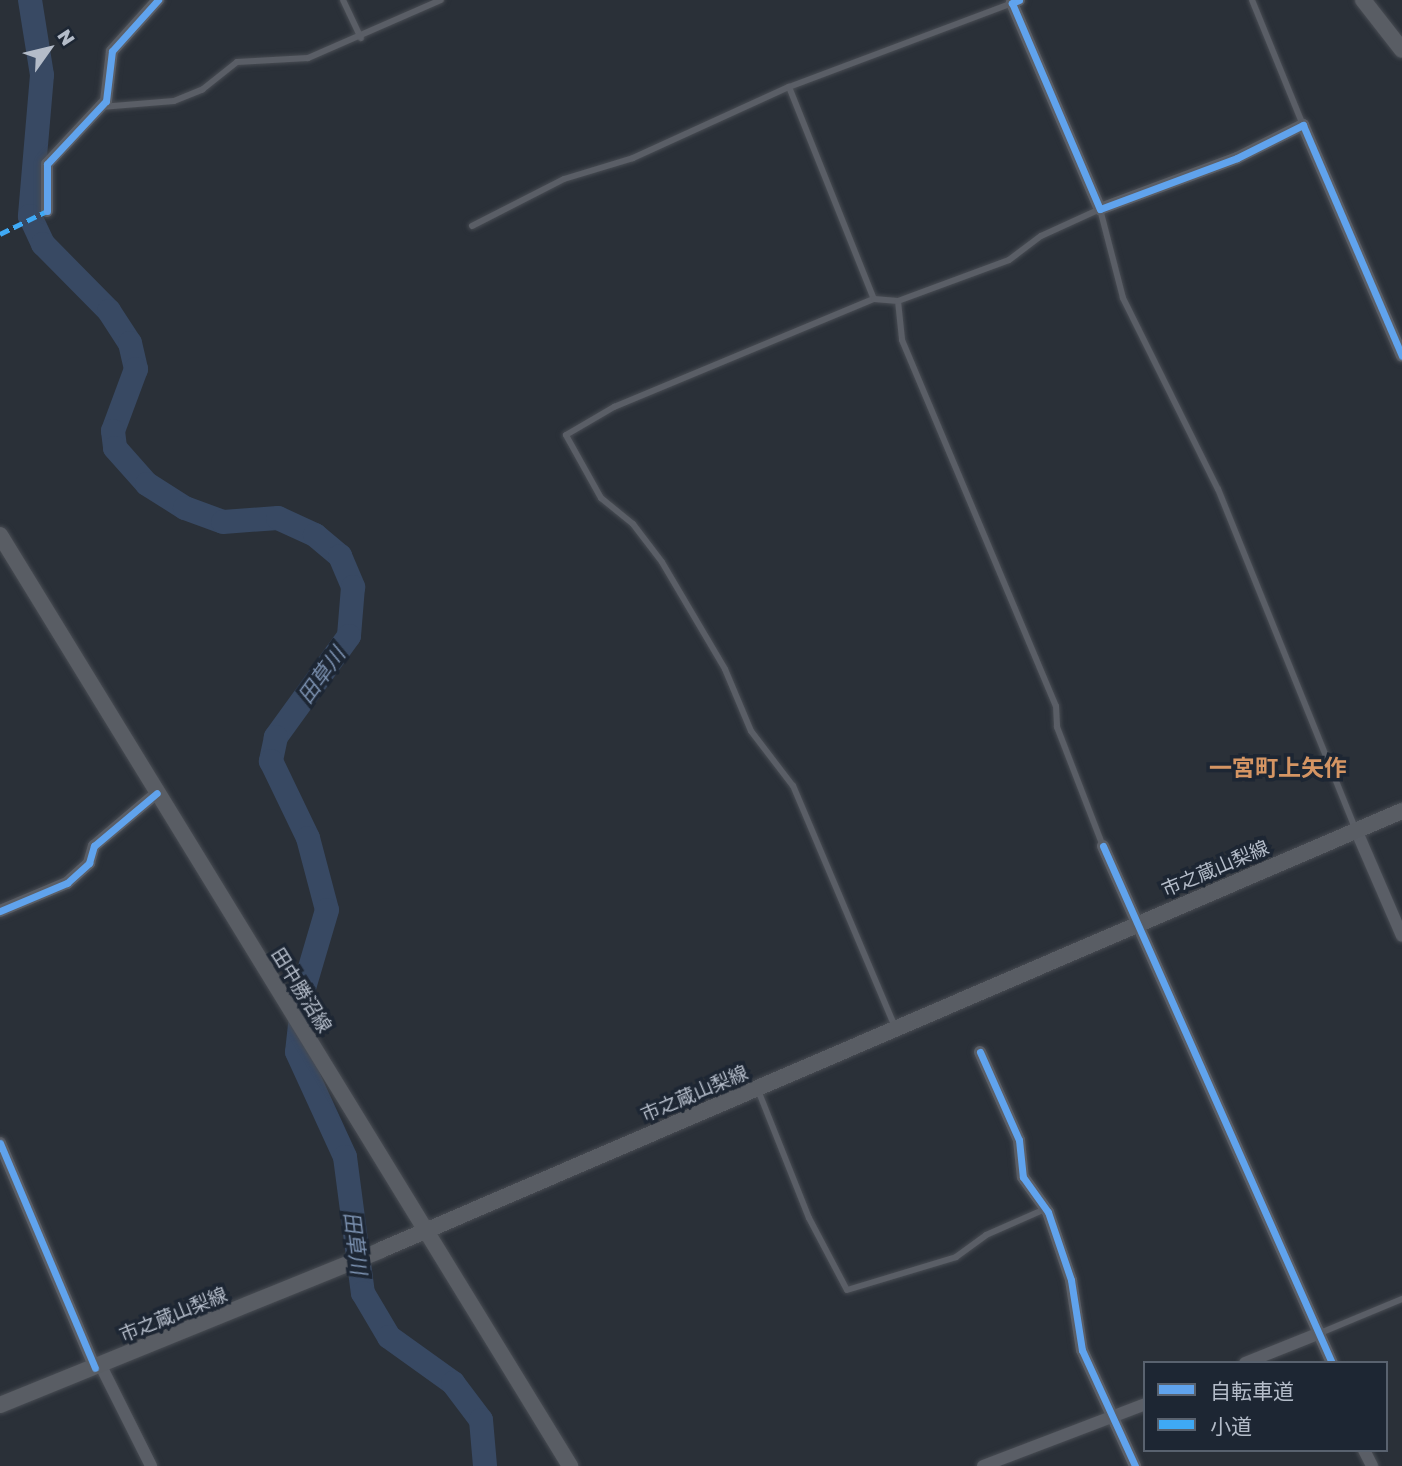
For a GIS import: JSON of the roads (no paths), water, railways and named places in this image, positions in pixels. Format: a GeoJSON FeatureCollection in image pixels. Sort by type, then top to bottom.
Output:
{"type":"FeatureCollection","features":[{"type":"Feature","properties":{"kind":"main road"},"geometry":{"type":"LineString","coordinates":[[1363,0],[1402,50]]}},
{"type":"Feature","properties":{"kind":"main road","name":"田中勝沼線"},"geometry":{"type":"LineString","coordinates":[[0,535],[570,1466]]}},
{"type":"Feature","properties":{"kind":"main road","name":"市之蔵山梨線"},"geometry":{"type":"LineString","coordinates":[[0,1405],[382,1250],[1402,811]]}},
{"type":"Feature","properties":{"kind":"street"},"geometry":{"type":"LineString","coordinates":[[47,211],[47,164],[100,107],[112,51],[158,0]]}},
{"type":"Feature","properties":{"kind":"street"},"geometry":{"type":"LineString","coordinates":[[1016,2],[1100,209],[1237,158],[1303,125],[1402,356]]}},
{"type":"Feature","properties":{"kind":"street"},"geometry":{"type":"LineString","coordinates":[[0,911],[66,883],[89,863],[94,846],[157,793]]}},
{"type":"Feature","properties":{"kind":"street"},"geometry":{"type":"LineString","coordinates":[[1357,832],[1402,936]]}},
{"type":"Feature","properties":{"kind":"street"},"geometry":{"type":"LineString","coordinates":[[1103,846],[1331,1361]]}},
{"type":"Feature","properties":{"kind":"street"},"geometry":{"type":"LineString","coordinates":[[980,1052],[1019,1140],[1023,1177],[1045,1209],[1071,1280],[1082,1350],[1135,1466]]}},
{"type":"Feature","properties":{"kind":"street"},"geometry":{"type":"LineString","coordinates":[[0,1143],[6,1174],[98,1367],[151,1466]]}},
{"type":"Feature","properties":{"kind":"street"},"geometry":{"type":"LineString","coordinates":[[1250,1361],[1320,1333]]}},
{"type":"Feature","properties":{"kind":"street"},"geometry":{"type":"LineString","coordinates":[[983,1466],[1143,1405]]}},
{"type":"Feature","properties":{"kind":"lane"},"geometry":{"type":"LineString","coordinates":[[343,0],[361,38]]}},
{"type":"Feature","properties":{"kind":"lane"},"geometry":{"type":"LineString","coordinates":[[100,107],[174,101],[237,62],[308,58],[361,38],[441,0]]}},
{"type":"Feature","properties":{"kind":"lane"},"geometry":{"type":"LineString","coordinates":[[1252,0],[1303,125]]}},
{"type":"Feature","properties":{"kind":"lane"},"geometry":{"type":"LineString","coordinates":[[472,226],[564,179],[634,158],[789,87],[869,63],[1016,2]]}},
{"type":"Feature","properties":{"kind":"lane"},"geometry":{"type":"LineString","coordinates":[[789,87],[874,299]]}},
{"type":"Feature","properties":{"kind":"lane"},"geometry":{"type":"LineString","coordinates":[[895,1029],[793,786],[751,731],[725,669],[662,562],[633,523],[601,498],[566,435],[614,407],[874,299],[898,301],[1009,260],[1041,236],[1100,209],[1123,298],[1218,489],[1357,832]]}},
{"type":"Feature","properties":{"kind":"lane"},"geometry":{"type":"LineString","coordinates":[[898,301],[902,340],[1056,706],[1057,727],[1103,846]]}},
{"type":"Feature","properties":{"kind":"lane"},"geometry":{"type":"LineString","coordinates":[[757,1088],[809,1218],[848,1290],[956,1257],[986,1235],[1045,1209]]}},
{"type":"Feature","properties":{"kind":"lane"},"geometry":{"type":"LineString","coordinates":[[1320,1333],[1402,1299]]}},
{"type":"Feature","properties":{"kind":"waterway","name":"田草川"},"geometry":{"type":"LineString","coordinates":[[30,0],[42,75],[30,216],[43,244],[109,311],[130,343],[136,369],[113,431],[115,448],[147,484],[185,508],[223,522],[278,518],[315,535],[340,556],[353,587],[349,636],[276,737],[271,761],[308,838],[327,910],[304,988],[297,1052],[345,1157],[363,1293],[389,1337],[453,1383],[481,1420],[485,1466]]}},
{"type":"Feature","properties":{"kind":"district","name":"一宮町上矢作"},"geometry":{"type":"Point","coordinates":[1278,767]}}]}
